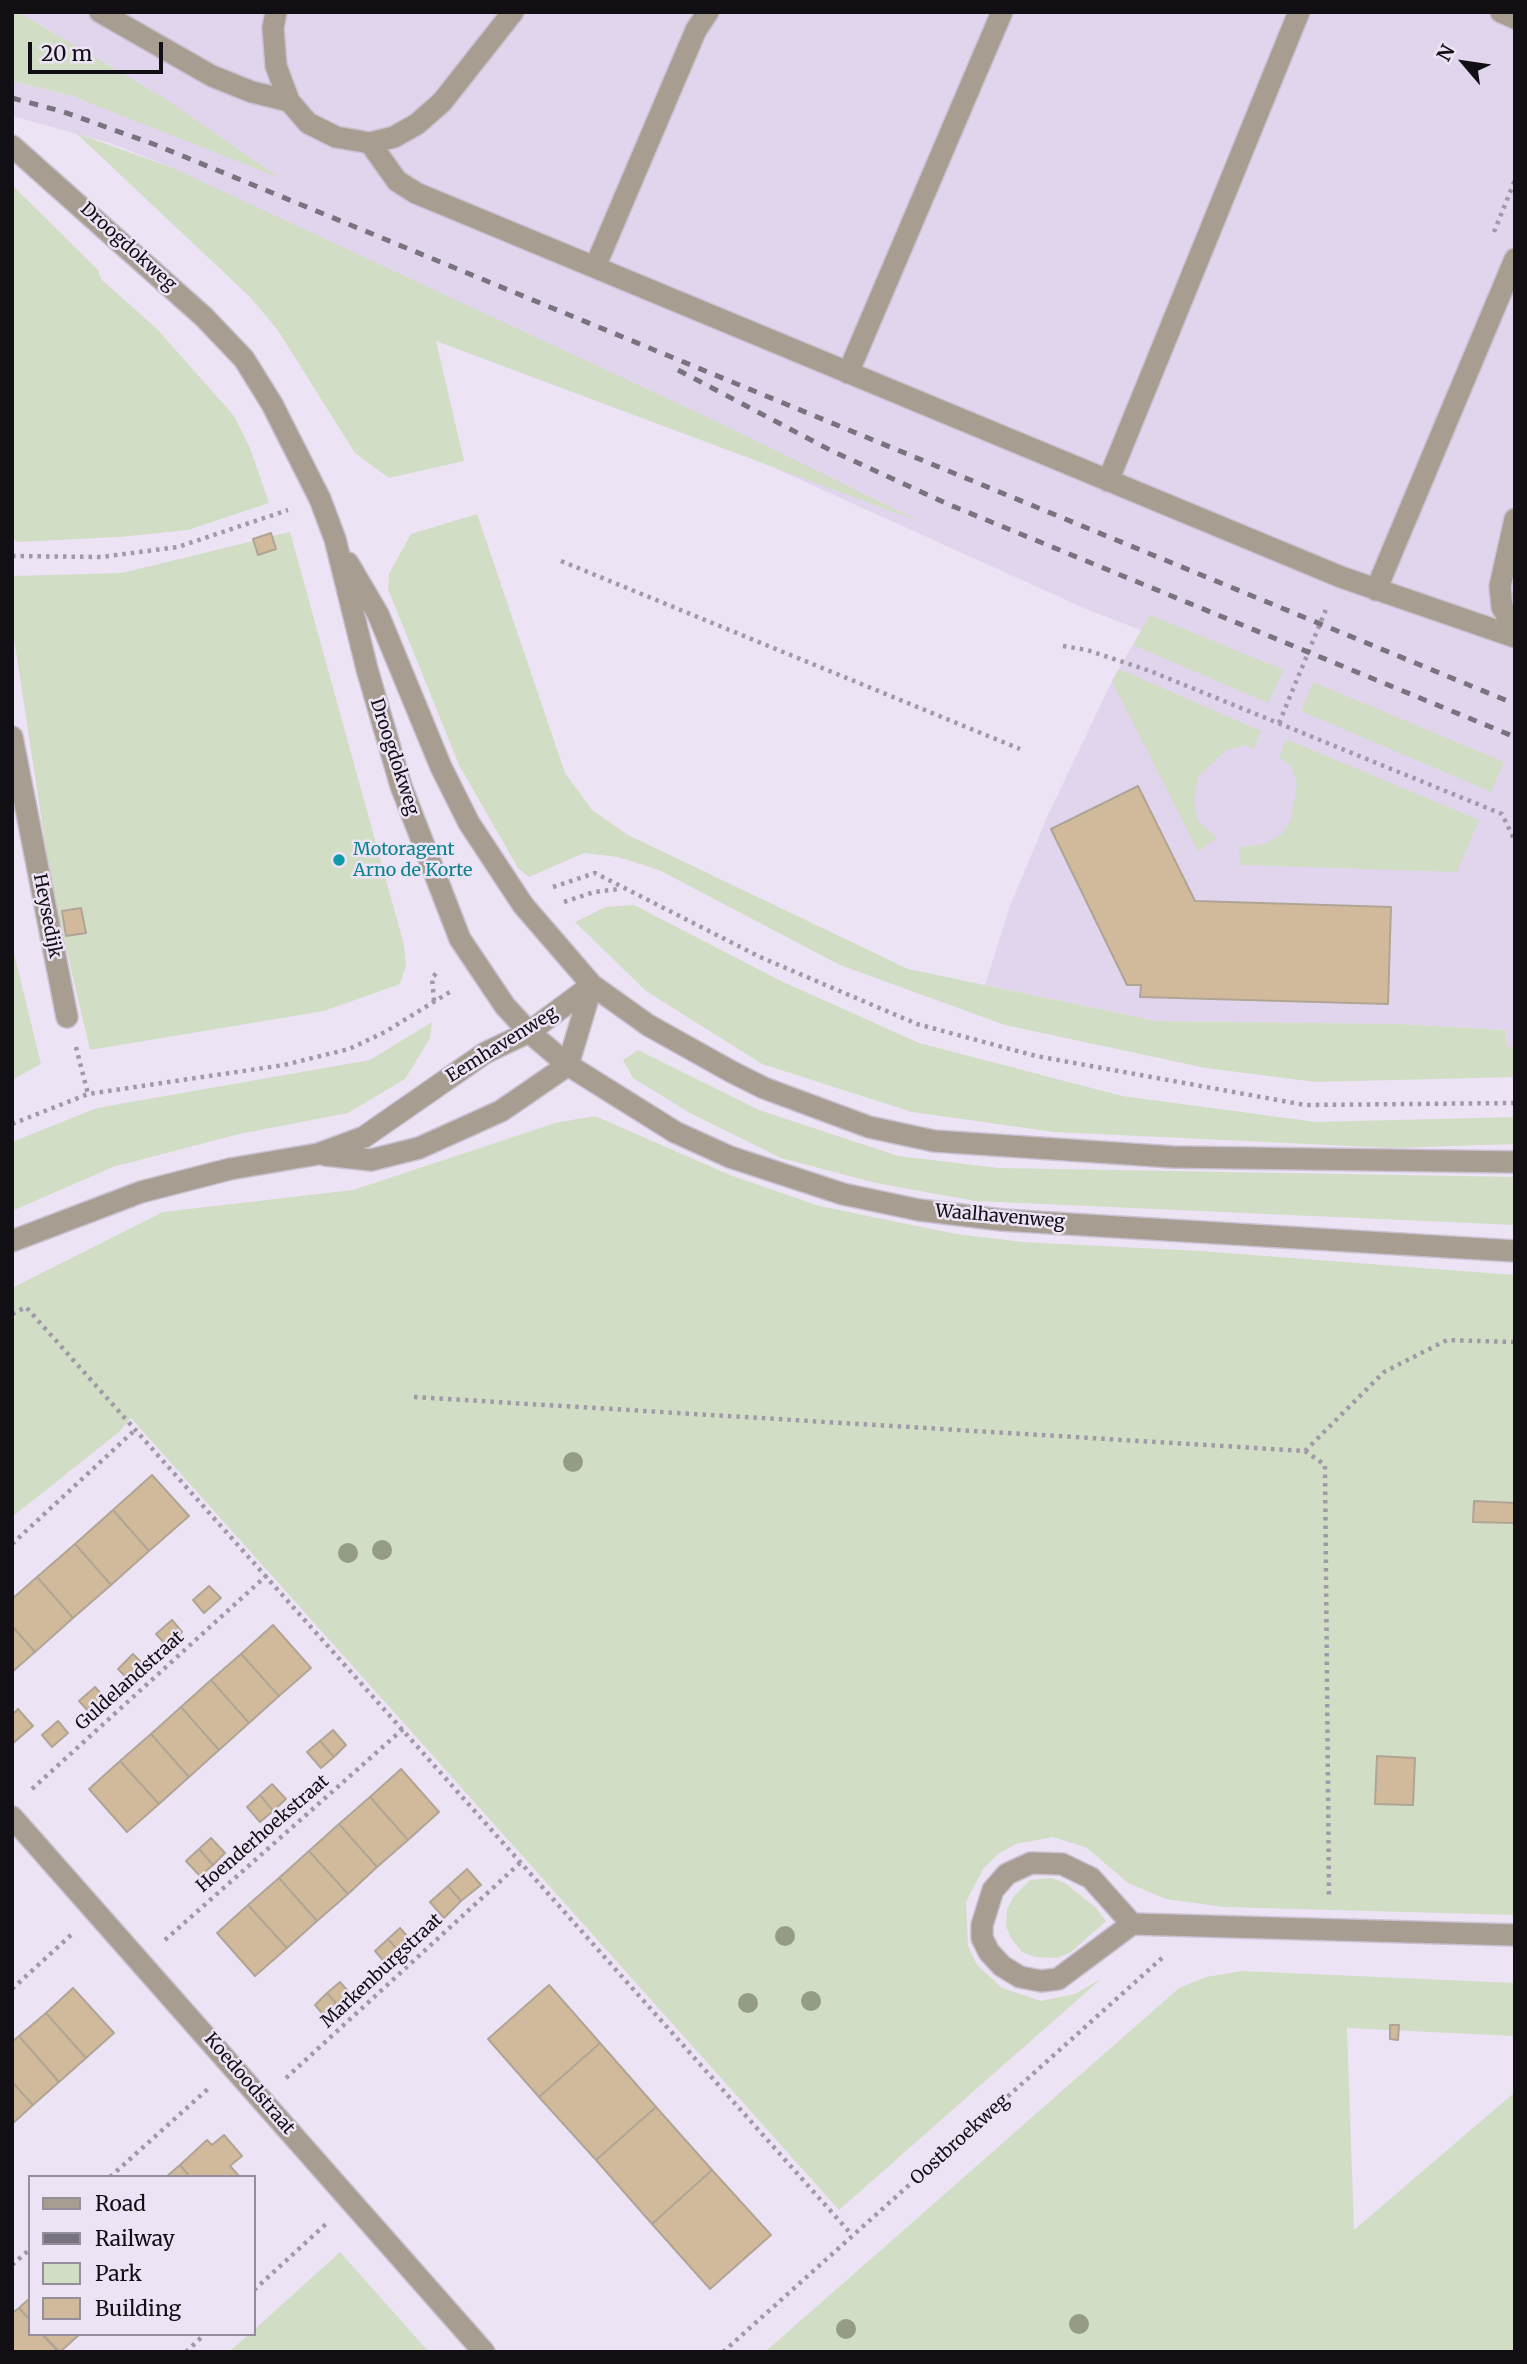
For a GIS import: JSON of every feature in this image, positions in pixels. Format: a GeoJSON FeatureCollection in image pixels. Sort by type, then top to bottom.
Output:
{"type":"FeatureCollection","features":[{"type":"Feature","properties":{"kind":"street"},"geometry":{"type":"LineString","coordinates":[[100,12],[212,76],[253,92],[289,101]]}},
{"type":"Feature","properties":{"kind":"street"},"geometry":{"type":"LineString","coordinates":[[276,12],[273,29],[276,66],[289,101],[308,123],[336,137],[370,143],[394,137],[417,124],[442,102],[513,12]]}},
{"type":"Feature","properties":{"kind":"street"},"geometry":{"type":"LineString","coordinates":[[595,267],[696,30],[708,12]]}},
{"type":"Feature","properties":{"kind":"street"},"geometry":{"type":"LineString","coordinates":[[848,373],[1002,12]]}},
{"type":"Feature","properties":{"kind":"street"},"geometry":{"type":"LineString","coordinates":[[1108,481],[1299,12]]}},
{"type":"Feature","properties":{"kind":"street"},"geometry":{"type":"LineString","coordinates":[[1501,12],[1515,18]]}},
{"type":"Feature","properties":{"kind":"street"},"geometry":{"type":"LineString","coordinates":[[370,143],[397,181],[416,193],[1376,590],[1515,638]]}},
{"type":"Feature","properties":{"kind":"street","name":"Droogdokweg"},"geometry":{"type":"LineString","coordinates":[[12,146],[204,317],[244,359],[272,404],[320,499],[335,539],[367,669],[401,786],[460,939],[480,973],[528,1032]]}},
{"type":"Feature","properties":{"kind":"street"},"geometry":{"type":"LineString","coordinates":[[1376,590],[1515,259]]}},
{"type":"Feature","properties":{"kind":"street"},"geometry":{"type":"LineString","coordinates":[[1515,519],[1500,586],[1502,607],[1515,630]]}},
{"type":"Feature","properties":{"kind":"street","name":"Droogdokweg"},"geometry":{"type":"LineString","coordinates":[[335,539],[378,614],[419,718],[469,822],[516,895],[592,985]]}},
{"type":"Feature","properties":{"kind":"street","name":"Heysedijk"},"geometry":{"type":"LineString","coordinates":[[12,737],[67,1017]]}},
{"type":"Feature","properties":{"kind":"street"},"geometry":{"type":"LineString","coordinates":[[592,985],[648,1025],[764,1088],[869,1127],[934,1141],[1173,1157],[1515,1162]]}},
{"type":"Feature","properties":{"kind":"street","name":"Eemhavenweg"},"geometry":{"type":"LineString","coordinates":[[12,1241],[141,1192],[230,1170],[318,1154],[365,1137],[485,1053],[528,1032],[592,985]]}},
{"type":"Feature","properties":{"kind":"street","name":"Eemhavenweg"},"geometry":{"type":"LineString","coordinates":[[318,1154],[372,1160],[419,1148],[501,1111],[568,1065],[592,985]]}},
{"type":"Feature","properties":{"kind":"street","name":"Waalhavenweg"},"geometry":{"type":"LineString","coordinates":[[528,1032],[568,1065],[675,1132],[730,1157],[843,1194],[919,1210],[1002,1220],[1515,1251]]}},
{"type":"Feature","properties":{"kind":"street","name":"Koedoodstraat"},"geometry":{"type":"LineString","coordinates":[[17,1808],[97,1912],[263,2099],[350,2203],[484,2352]]}},
{"type":"Feature","properties":{"kind":"street"},"geometry":{"type":"LineString","coordinates":[[1132,1924],[1091,1878],[1062,1864],[1031,1863],[1007,1874],[993,1890],[982,1925],[982,1938],[1002,1966],[1020,1977],[1058,1979],[1132,1924],[1330,1932],[1515,1935]]}},
{"type":"Feature","properties":{"kind":"path"},"geometry":{"type":"LineString","coordinates":[[12,556],[101,557],[178,547],[320,499]]}},
{"type":"Feature","properties":{"kind":"path"},"geometry":{"type":"LineString","coordinates":[[561,561],[1020,749]]}},
{"type":"Feature","properties":{"kind":"path"},"geometry":{"type":"LineString","coordinates":[[1063,646],[1087,650],[1150,671],[1502,814],[1515,841]]}},
{"type":"Feature","properties":{"kind":"path"},"geometry":{"type":"LineString","coordinates":[[539,922],[566,901],[594,892],[621,888],[760,957],[916,1024],[1036,1056],[1305,1105],[1515,1103]]}},
{"type":"Feature","properties":{"kind":"path"},"geometry":{"type":"LineString","coordinates":[[12,1124],[88,1094],[284,1065],[349,1049],[385,1032],[480,973]]}},
{"type":"Feature","properties":{"kind":"path"},"geometry":{"type":"LineString","coordinates":[[67,1017],[88,1094]]}},
{"type":"Feature","properties":{"kind":"path"},"geometry":{"type":"LineString","coordinates":[[12,1314],[26,1307],[852,2235]]}},
{"type":"Feature","properties":{"kind":"path"},"geometry":{"type":"LineString","coordinates":[[1305,1451],[1384,1372],[1447,1340],[1515,1342]]}},
{"type":"Feature","properties":{"kind":"path"},"geometry":{"type":"LineString","coordinates":[[414,1397],[1305,1451],[1325,1465],[1330,1932]]}},
{"type":"Feature","properties":{"kind":"path"},"geometry":{"type":"LineString","coordinates":[[12,1544],[136,1429]]}},
{"type":"Feature","properties":{"kind":"path","name":"Guldelandstraat"},"geometry":{"type":"LineString","coordinates":[[17,1808],[267,1575]]}},
{"type":"Feature","properties":{"kind":"path","name":"Hoenderhoekstraat"},"geometry":{"type":"LineString","coordinates":[[142,1960],[403,1729]]}},
{"type":"Feature","properties":{"kind":"path","name":"Markenburgstraat"},"geometry":{"type":"LineString","coordinates":[[263,2099],[520,1863]]}},
{"type":"Feature","properties":{"kind":"path"},"geometry":{"type":"LineString","coordinates":[[12,1989],[97,1912]]}},
{"type":"Feature","properties":{"kind":"path","name":"Oostbroekweg"},"geometry":{"type":"LineString","coordinates":[[723,2352],[1196,1927]]}},
{"type":"Feature","properties":{"kind":"path"},"geometry":{"type":"LineString","coordinates":[[112,2175],[233,2066]]}},
{"type":"Feature","properties":{"kind":"path"},"geometry":{"type":"LineString","coordinates":[[256,2288],[350,2203]]}},
{"type":"Feature","properties":{"kind":"path"},"geometry":{"type":"LineString","coordinates":[[12,2265],[28,2251]]}},
{"type":"Feature","properties":{"kind":"path"},"geometry":{"type":"LineString","coordinates":[[186,2352],[203,2336]]}},
{"type":"Feature","properties":{"kind":"shaded area"},"geometry":{"type":"Polygon","coordinates":[[[18,12],[1515,12],[1515,1047],[1507,1047],[1506,1030],[1400,1024],[1157,1021],[985,985],[1010,906],[1048,815],[1112,681],[1141,630],[1088,610],[180,199],[173,168],[110,143],[12,116],[12,81],[72,96],[169,133],[163,98],[18,12]]]}},
{"type":"Feature","properties":{"kind":"green space"},"geometry":{"type":"Polygon","coordinates":[[[12,12],[18,12],[164,98],[280,178],[72,96],[12,81],[12,12]]]}},
{"type":"Feature","properties":{"kind":"green space"},"geometry":{"type":"Polygon","coordinates":[[[76,133],[173,168],[724,425],[923,523],[436,341],[464,461],[389,478],[355,453],[277,329],[250,297],[76,133]]]}},
{"type":"Feature","properties":{"kind":"green space"},"geometry":{"type":"Polygon","coordinates":[[[12,185],[98,270],[101,279],[158,330],[234,416],[250,448],[269,503],[188,530],[120,537],[18,542],[12,539],[12,185]]]}},
{"type":"Feature","properties":{"kind":"green space"},"geometry":{"type":"Polygon","coordinates":[[[477,514],[565,773],[592,810],[628,835],[908,969],[1157,1021],[1400,1024],[1506,1030],[1507,1047],[1515,1047],[1515,1077],[1316,1082],[1206,1068],[1005,1025],[840,965],[659,870],[618,857],[584,853],[529,877],[518,868],[459,765],[388,589],[389,574],[411,534],[477,514]]]}},
{"type":"Feature","properties":{"kind":"green space"},"geometry":{"type":"Polygon","coordinates":[[[290,532],[404,945],[406,965],[400,984],[324,1011],[90,1050],[52,888],[12,625],[12,576],[122,573],[290,532]]]}},
{"type":"Feature","properties":{"kind":"green space"},"geometry":{"type":"Polygon","coordinates":[[[1150,615],[1284,670],[1268,703],[1133,645],[1150,615]]]}},
{"type":"Feature","properties":{"kind":"green space"},"geometry":{"type":"Polygon","coordinates":[[[1119,669],[1261,731],[1254,749],[1246,745],[1226,750],[1198,777],[1194,800],[1198,821],[1217,838],[1198,852],[1112,681],[1119,669]]]}},
{"type":"Feature","properties":{"kind":"green space"},"geometry":{"type":"Polygon","coordinates":[[[1313,682],[1504,762],[1491,792],[1301,711],[1313,682]]]}},
{"type":"Feature","properties":{"kind":"green space"},"geometry":{"type":"Polygon","coordinates":[[[1286,739],[1479,820],[1457,872],[1240,865],[1239,847],[1264,844],[1282,834],[1291,819],[1297,784],[1291,766],[1279,757],[1286,739]]]}},
{"type":"Feature","properties":{"kind":"green space"},"geometry":{"type":"Polygon","coordinates":[[[634,905],[781,981],[919,1043],[1122,1096],[1316,1122],[1515,1117],[1515,1144],[1393,1148],[1054,1132],[912,1112],[762,1064],[646,991],[575,922],[606,907],[634,905]]]}},
{"type":"Feature","properties":{"kind":"green space"},"geometry":{"type":"Polygon","coordinates":[[[12,945],[41,1064],[12,1080],[12,945]]]}},
{"type":"Feature","properties":{"kind":"green space"},"geometry":{"type":"Polygon","coordinates":[[[432,1022],[430,1038],[405,1079],[348,1113],[239,1134],[113,1167],[12,1211],[12,1142],[97,1108],[370,1060],[432,1022]]]}},
{"type":"Feature","properties":{"kind":"green space"},"geometry":{"type":"Polygon","coordinates":[[[638,1050],[759,1110],[898,1156],[999,1168],[1515,1177],[1515,1225],[975,1201],[876,1183],[781,1158],[690,1113],[633,1078],[623,1060],[638,1050]]]}},
{"type":"Feature","properties":{"kind":"green space"},"geometry":{"type":"Polygon","coordinates":[[[595,1116],[730,1175],[819,1206],[956,1234],[1023,1242],[1200,1251],[1515,1275],[1515,1915],[1224,1907],[1166,1899],[1128,1883],[1087,1848],[1053,1837],[1016,1844],[998,1854],[983,1869],[966,1902],[968,1946],[977,1965],[1002,1988],[1041,2001],[1075,1994],[1101,1979],[839,2210],[131,1418],[119,1432],[12,1517],[12,1288],[163,1212],[353,1190],[555,1123],[595,1116]]]}},
{"type":"Feature","properties":{"kind":"green space"},"geometry":{"type":"Polygon","coordinates":[[[1051,1878],[1065,1883],[1095,1907],[1106,1921],[1071,1952],[1057,1958],[1035,1957],[1022,1952],[1011,1938],[1006,1926],[1007,1910],[1013,1897],[1030,1880],[1051,1878]]]}},
{"type":"Feature","properties":{"kind":"green space"},"geometry":{"type":"Polygon","coordinates":[[[1242,1971],[1515,1983],[1515,2036],[1347,2028],[1354,2230],[1515,2092],[1515,2352],[765,2352],[1179,1988],[1206,1977],[1242,1971]]]}},
{"type":"Feature","properties":{"kind":"green space"},"geometry":{"type":"Polygon","coordinates":[[[340,2252],[429,2352],[229,2352],[247,2336],[256,2336],[256,2328],[340,2252]]]}},
{"type":"Feature","properties":{"kind":"building"},"geometry":{"type":"Polygon","coordinates":[[[271,533],[276,549],[258,555],[253,539],[271,533]]]}},
{"type":"Feature","properties":{"kind":"building"},"geometry":{"type":"Polygon","coordinates":[[[1138,786],[1195,901],[1391,907],[1388,1004],[1140,997],[1141,985],[1127,985],[1051,829],[1138,786]]]}},
{"type":"Feature","properties":{"kind":"building"},"geometry":{"type":"Polygon","coordinates":[[[81,908],[86,933],[66,936],[62,911],[81,908]]]}},
{"type":"Feature","properties":{"kind":"building"},"geometry":{"type":"Polygon","coordinates":[[[152,1475],[189,1516],[149,1551],[113,1510],[152,1475]]]}},
{"type":"Feature","properties":{"kind":"building"},"geometry":{"type":"Polygon","coordinates":[[[1474,1501],[1515,1503],[1515,1523],[1473,1522],[1474,1501]]]}},
{"type":"Feature","properties":{"kind":"building"},"geometry":{"type":"Polygon","coordinates":[[[113,1510],[149,1551],[111,1585],[75,1544],[113,1510]]]}},
{"type":"Feature","properties":{"kind":"building"},"geometry":{"type":"Polygon","coordinates":[[[75,1544],[111,1585],[73,1618],[37,1577],[75,1544]]]}},
{"type":"Feature","properties":{"kind":"building"},"geometry":{"type":"Polygon","coordinates":[[[37,1577],[73,1618],[35,1652],[12,1626],[12,1599],[37,1577]]]}},
{"type":"Feature","properties":{"kind":"building"},"geometry":{"type":"Polygon","coordinates":[[[209,1586],[221,1598],[204,1613],[193,1600],[209,1586]]]}},
{"type":"Feature","properties":{"kind":"building"},"geometry":{"type":"Polygon","coordinates":[[[172,1620],[182,1632],[167,1646],[156,1634],[172,1620]]]}},
{"type":"Feature","properties":{"kind":"building"},"geometry":{"type":"Polygon","coordinates":[[[273,1625],[311,1668],[279,1696],[241,1654],[273,1625]]]}},
{"type":"Feature","properties":{"kind":"building"},"geometry":{"type":"Polygon","coordinates":[[[12,1626],[35,1652],[12,1672],[12,1626]]]}},
{"type":"Feature","properties":{"kind":"building"},"geometry":{"type":"Polygon","coordinates":[[[133,1654],[145,1666],[129,1680],[118,1669],[133,1654]]]}},
{"type":"Feature","properties":{"kind":"building"},"geometry":{"type":"Polygon","coordinates":[[[241,1654],[279,1696],[249,1723],[211,1680],[241,1654]]]}},
{"type":"Feature","properties":{"kind":"building"},"geometry":{"type":"Polygon","coordinates":[[[211,1680],[249,1723],[219,1750],[181,1707],[211,1680]]]}},
{"type":"Feature","properties":{"kind":"building"},"geometry":{"type":"Polygon","coordinates":[[[95,1687],[107,1700],[91,1714],[79,1701],[95,1687]]]}},
{"type":"Feature","properties":{"kind":"building"},"geometry":{"type":"Polygon","coordinates":[[[181,1707],[219,1750],[189,1777],[151,1734],[181,1707]]]}},
{"type":"Feature","properties":{"kind":"building"},"geometry":{"type":"Polygon","coordinates":[[[18,1709],[33,1726],[12,1744],[12,1715],[18,1709]]]}},
{"type":"Feature","properties":{"kind":"building"},"geometry":{"type":"Polygon","coordinates":[[[58,1721],[68,1733],[52,1747],[42,1735],[58,1721]]]}},
{"type":"Feature","properties":{"kind":"building"},"geometry":{"type":"Polygon","coordinates":[[[333,1730],[346,1745],[334,1757],[320,1741],[333,1730]]]}},
{"type":"Feature","properties":{"kind":"building"},"geometry":{"type":"Polygon","coordinates":[[[151,1734],[189,1777],[159,1804],[120,1761],[151,1734]]]}},
{"type":"Feature","properties":{"kind":"building"},"geometry":{"type":"Polygon","coordinates":[[[320,1741],[334,1757],[321,1768],[307,1752],[320,1741]]]}},
{"type":"Feature","properties":{"kind":"building"},"geometry":{"type":"Polygon","coordinates":[[[1377,1756],[1415,1758],[1413,1805],[1375,1804],[1377,1756]]]}},
{"type":"Feature","properties":{"kind":"building"},"geometry":{"type":"Polygon","coordinates":[[[120,1761],[159,1804],[127,1832],[89,1789],[120,1761]]]}},
{"type":"Feature","properties":{"kind":"building"},"geometry":{"type":"Polygon","coordinates":[[[401,1769],[439,1812],[408,1840],[370,1797],[401,1769]]]}},
{"type":"Feature","properties":{"kind":"building"},"geometry":{"type":"Polygon","coordinates":[[[272,1784],[286,1799],[273,1811],[260,1795],[272,1784]]]}},
{"type":"Feature","properties":{"kind":"building"},"geometry":{"type":"Polygon","coordinates":[[[260,1795],[273,1811],[260,1822],[247,1807],[260,1795]]]}},
{"type":"Feature","properties":{"kind":"building"},"geometry":{"type":"Polygon","coordinates":[[[370,1797],[408,1840],[377,1867],[339,1824],[370,1797]]]}},
{"type":"Feature","properties":{"kind":"building"},"geometry":{"type":"Polygon","coordinates":[[[339,1824],[377,1867],[348,1894],[309,1851],[339,1824]]]}},
{"type":"Feature","properties":{"kind":"building"},"geometry":{"type":"Polygon","coordinates":[[[211,1838],[225,1853],[213,1865],[199,1849],[211,1838]]]}},
{"type":"Feature","properties":{"kind":"building"},"geometry":{"type":"Polygon","coordinates":[[[199,1849],[213,1865],[200,1876],[186,1861],[199,1849]]]}},
{"type":"Feature","properties":{"kind":"building"},"geometry":{"type":"Polygon","coordinates":[[[309,1851],[348,1894],[317,1921],[279,1878],[309,1851]]]}},
{"type":"Feature","properties":{"kind":"building"},"geometry":{"type":"Polygon","coordinates":[[[467,1869],[481,1885],[461,1901],[448,1886],[467,1869]]]}},
{"type":"Feature","properties":{"kind":"building"},"geometry":{"type":"Polygon","coordinates":[[[279,1878],[317,1921],[287,1948],[248,1905],[279,1878]]]}},
{"type":"Feature","properties":{"kind":"building"},"geometry":{"type":"Polygon","coordinates":[[[448,1886],[461,1901],[444,1918],[430,1902],[448,1886]]]}},
{"type":"Feature","properties":{"kind":"building"},"geometry":{"type":"Polygon","coordinates":[[[248,1905],[287,1948],[255,1976],[217,1933],[248,1905]]]}},
{"type":"Feature","properties":{"kind":"building"},"geometry":{"type":"Polygon","coordinates":[[[400,1928],[414,1944],[402,1955],[388,1939],[400,1928]]]}},
{"type":"Feature","properties":{"kind":"building"},"geometry":{"type":"Polygon","coordinates":[[[388,1939],[402,1955],[388,1966],[375,1951],[388,1939]]]}},
{"type":"Feature","properties":{"kind":"building"},"geometry":{"type":"Polygon","coordinates":[[[340,1982],[353,1997],[341,2009],[327,1993],[340,1982]]]}},
{"type":"Feature","properties":{"kind":"building"},"geometry":{"type":"Polygon","coordinates":[[[549,1985],[600,2043],[539,2097],[488,2039],[549,1985]]]}},
{"type":"Feature","properties":{"kind":"building"},"geometry":{"type":"Polygon","coordinates":[[[73,1988],[114,2033],[86,2058],[46,2013],[73,1988]]]}},
{"type":"Feature","properties":{"kind":"building"},"geometry":{"type":"Polygon","coordinates":[[[327,1993],[341,2009],[328,2020],[315,2005],[327,1993]]]}},
{"type":"Feature","properties":{"kind":"building"},"geometry":{"type":"Polygon","coordinates":[[[46,2013],[86,2058],[59,2082],[19,2036],[46,2013]]]}},
{"type":"Feature","properties":{"kind":"building"},"geometry":{"type":"Polygon","coordinates":[[[1390,2025],[1399,2025],[1398,2040],[1390,2039],[1390,2025]]]}},
{"type":"Feature","properties":{"kind":"building"},"geometry":{"type":"Polygon","coordinates":[[[19,2036],[59,2082],[33,2105],[12,2082],[12,2042],[19,2036]]]}},
{"type":"Feature","properties":{"kind":"building"},"geometry":{"type":"Polygon","coordinates":[[[600,2043],[656,2107],[596,2160],[539,2097],[600,2043]]]}},
{"type":"Feature","properties":{"kind":"building"},"geometry":{"type":"Polygon","coordinates":[[[12,2082],[33,2105],[12,2124],[12,2082]]]}},
{"type":"Feature","properties":{"kind":"building"},"geometry":{"type":"Polygon","coordinates":[[[656,2107],[712,2170],[652,2224],[596,2160],[656,2107]]]}},
{"type":"Feature","properties":{"kind":"building"},"geometry":{"type":"Polygon","coordinates":[[[224,2135],[242,2156],[230,2166],[238,2175],[188,2175],[180,2165],[207,2140],[212,2145],[224,2135]]]}},
{"type":"Feature","properties":{"kind":"building"},"geometry":{"type":"Polygon","coordinates":[[[180,2165],[188,2175],[168,2175],[180,2165]]]}},
{"type":"Feature","properties":{"kind":"building"},"geometry":{"type":"Polygon","coordinates":[[[712,2170],[771,2235],[710,2289],[652,2224],[712,2170]]]}},
{"type":"Feature","properties":{"kind":"building"},"geometry":{"type":"Polygon","coordinates":[[[28,2300],[28,2318],[19,2308],[28,2300]]]}},
{"type":"Feature","properties":{"kind":"building"},"geometry":{"type":"Polygon","coordinates":[[[19,2308],[28,2318],[28,2336],[44,2336],[58,2352],[12,2352],[12,2313],[19,2308]]]}},
{"type":"Feature","properties":{"kind":"building"},"geometry":{"type":"Polygon","coordinates":[[[44,2336],[78,2336],[60,2352],[44,2336]]]}},
{"type":"Feature","properties":{"kind":"railway"},"geometry":{"type":"LineString","coordinates":[[12,98],[64,112],[156,145],[1515,704]]}},
{"type":"Feature","properties":{"kind":"railway"},"geometry":{"type":"LineString","coordinates":[[678,370],[830,450],[950,505],[1515,737]]}},
{"type":"Feature","properties":{"kind":"place","name":"Motoragent Arno de Korte"},"geometry":{"type":"Point","coordinates":[339,860]}}]}
